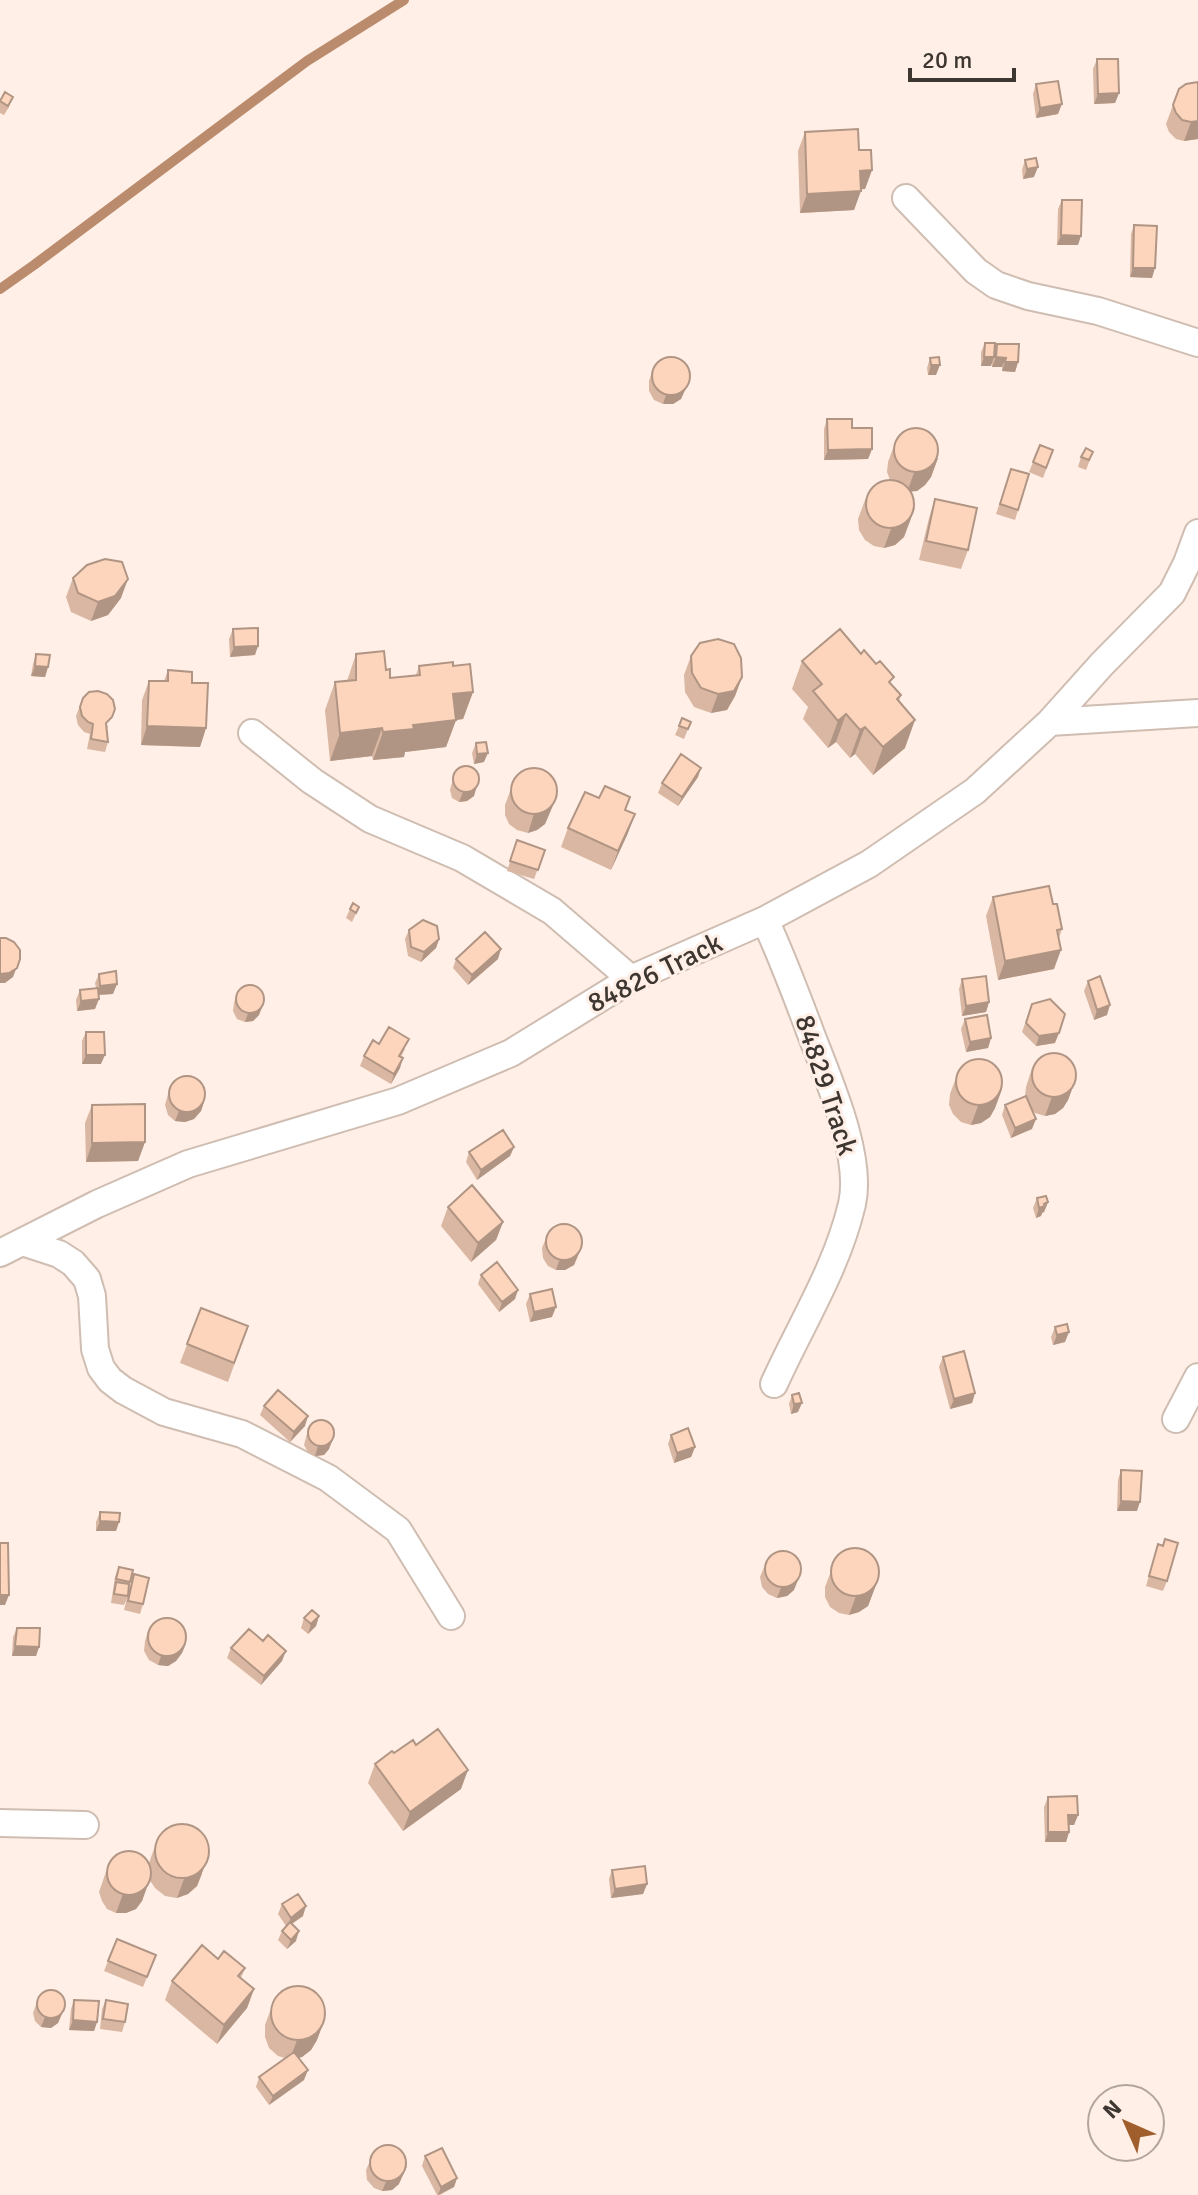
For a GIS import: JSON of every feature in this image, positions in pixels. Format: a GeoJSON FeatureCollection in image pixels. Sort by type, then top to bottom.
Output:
{"type":"FeatureCollection","features":[{"type":"Feature","properties":{"kind":"street"},"geometry":{"type":"LineString","coordinates":[[906,198],[976,271],[996,285],[1028,296],[1098,311],[1198,343]]}},
{"type":"Feature","properties":{"kind":"street","name":"84826 Track"},"geometry":{"type":"LineString","coordinates":[[11,1247],[97,1204],[188,1164],[398,1101],[511,1053],[631,979],[765,920],[869,864],[975,791],[1050,722],[1172,593],[1198,533]]}},
{"type":"Feature","properties":{"kind":"street"},"geometry":{"type":"LineString","coordinates":[[1050,722],[1198,713]]}},
{"type":"Feature","properties":{"kind":"street"},"geometry":{"type":"LineString","coordinates":[[252,733],[312,781],[370,819],[462,858],[552,911],[631,979]]}},
{"type":"Feature","properties":{"kind":"street","name":"84829 Track"},"geometry":{"type":"LineString","coordinates":[[765,920],[789,973],[837,1102],[853,1163],[853,1201],[835,1259],[774,1384]]}},
{"type":"Feature","properties":{"kind":"street"},"geometry":{"type":"LineString","coordinates":[[11,1247],[59,1254],[73,1263],[87,1279],[92,1296],[95,1349],[101,1368],[110,1380],[164,1412],[242,1434],[328,1478],[398,1530],[451,1616]]}},
{"type":"Feature","properties":{"kind":"street"},"geometry":{"type":"LineString","coordinates":[[1176,1419],[1198,1377]]}},
{"type":"Feature","properties":{"kind":"street"},"geometry":{"type":"LineString","coordinates":[[0,1823],[85,1825]]}},
{"type":"Feature","properties":{"kind":"building"},"geometry":{"type":"Polygon","coordinates":[[[1097,59],[1118,59],[1119,93],[1098,94],[1097,59]]]}},
{"type":"Feature","properties":{"kind":"building"},"geometry":{"type":"Polygon","coordinates":[[[1058,81],[1062,104],[1040,108],[1036,84],[1058,81]]]}},
{"type":"Feature","properties":{"kind":"building"},"geometry":{"type":"Polygon","coordinates":[[[1198,82],[1198,121],[1182,120],[1173,105],[1179,89],[1198,82]]]}},
{"type":"Feature","properties":{"kind":"building"},"geometry":{"type":"Polygon","coordinates":[[[5,92],[13,97],[8,106],[0,101],[5,92]]]}},
{"type":"Feature","properties":{"kind":"building"},"geometry":{"type":"Polygon","coordinates":[[[858,129],[859,150],[871,150],[872,170],[860,171],[861,191],[807,194],[805,132],[858,129]]]}},
{"type":"Feature","properties":{"kind":"building"},"geometry":{"type":"Polygon","coordinates":[[[1036,158],[1038,167],[1027,169],[1025,160],[1036,158]]]}},
{"type":"Feature","properties":{"kind":"building"},"geometry":{"type":"Polygon","coordinates":[[[1062,200],[1082,200],[1081,236],[1061,235],[1062,200]]]}},
{"type":"Feature","properties":{"kind":"building"},"geometry":{"type":"Polygon","coordinates":[[[1134,225],[1157,226],[1155,268],[1133,268],[1134,225]]]}},
{"type":"Feature","properties":{"kind":"building"},"geometry":{"type":"Polygon","coordinates":[[[985,343],[995,343],[994,357],[984,357],[985,343]]]}},
{"type":"Feature","properties":{"kind":"building"},"geometry":{"type":"Polygon","coordinates":[[[997,344],[1019,344],[1018,362],[1005,362],[1006,358],[996,357],[997,344]]]}},
{"type":"Feature","properties":{"kind":"building"},"geometry":{"type":"Polygon","coordinates":[[[671,357],[684,363],[690,376],[684,389],[671,395],[658,389],[652,376],[658,363],[671,357]]]}},
{"type":"Feature","properties":{"kind":"building"},"geometry":{"type":"Polygon","coordinates":[[[939,357],[940,365],[931,365],[930,358],[939,357]]]}},
{"type":"Feature","properties":{"kind":"building"},"geometry":{"type":"Polygon","coordinates":[[[827,419],[852,419],[852,428],[872,428],[872,449],[828,450],[827,419]]]}},
{"type":"Feature","properties":{"kind":"building"},"geometry":{"type":"Polygon","coordinates":[[[916,428],[932,434],[938,450],[932,466],[916,472],[900,466],[894,450],[900,434],[916,428]]]}},
{"type":"Feature","properties":{"kind":"building"},"geometry":{"type":"Polygon","coordinates":[[[1040,445],[1053,450],[1046,468],[1033,462],[1040,445]]]}},
{"type":"Feature","properties":{"kind":"building"},"geometry":{"type":"Polygon","coordinates":[[[1086,448],[1093,452],[1089,460],[1081,457],[1086,448]]]}},
{"type":"Feature","properties":{"kind":"building"},"geometry":{"type":"Polygon","coordinates":[[[1011,469],[1029,474],[1018,510],[1000,504],[1011,469]]]}},
{"type":"Feature","properties":{"kind":"building"},"geometry":{"type":"Polygon","coordinates":[[[890,480],[899,481],[907,487],[913,495],[913,513],[907,521],[899,527],[890,528],[881,527],[873,521],[867,513],[866,504],[867,495],[873,487],[881,481],[890,480]]]}},
{"type":"Feature","properties":{"kind":"building"},"geometry":{"type":"Polygon","coordinates":[[[935,499],[977,508],[968,550],[926,541],[935,499]]]}},
{"type":"Feature","properties":{"kind":"building"},"geometry":{"type":"Polygon","coordinates":[[[105,559],[122,562],[128,579],[115,596],[98,602],[78,593],[73,578],[87,565],[105,559]]]}},
{"type":"Feature","properties":{"kind":"building"},"geometry":{"type":"Polygon","coordinates":[[[258,628],[258,646],[234,647],[233,629],[258,628]]]}},
{"type":"Feature","properties":{"kind":"building"},"geometry":{"type":"Polygon","coordinates":[[[840,629],[861,654],[864,650],[876,664],[880,661],[894,677],[889,682],[901,695],[897,699],[915,720],[883,747],[865,727],[860,730],[846,714],[838,721],[813,691],[822,684],[802,661],[840,629]]]}},
{"type":"Feature","properties":{"kind":"building"},"geometry":{"type":"Polygon","coordinates":[[[718,639],[734,644],[741,658],[742,677],[734,691],[718,694],[701,688],[692,673],[691,656],[700,643],[718,639]]]}},
{"type":"Feature","properties":{"kind":"building"},"geometry":{"type":"Polygon","coordinates":[[[384,651],[390,678],[420,675],[419,666],[453,662],[453,666],[470,664],[473,692],[453,694],[456,720],[413,725],[414,729],[383,732],[382,728],[340,733],[335,682],[356,680],[356,654],[384,651]]]}},
{"type":"Feature","properties":{"kind":"building"},"geometry":{"type":"Polygon","coordinates":[[[36,654],[50,655],[48,667],[35,666],[36,654]]]}},
{"type":"Feature","properties":{"kind":"building"},"geometry":{"type":"Polygon","coordinates":[[[168,670],[192,672],[192,683],[208,683],[206,728],[147,726],[149,681],[168,681],[168,670]]]}},
{"type":"Feature","properties":{"kind":"building"},"geometry":{"type":"Polygon","coordinates":[[[98,691],[113,700],[115,709],[106,723],[108,742],[91,739],[93,724],[82,716],[80,707],[89,692],[98,691]]]}},
{"type":"Feature","properties":{"kind":"building"},"geometry":{"type":"Polygon","coordinates":[[[682,718],[691,722],[688,729],[679,726],[682,718]]]}},
{"type":"Feature","properties":{"kind":"building"},"geometry":{"type":"Polygon","coordinates":[[[486,742],[488,753],[477,754],[476,743],[486,742]]]}},
{"type":"Feature","properties":{"kind":"building"},"geometry":{"type":"Polygon","coordinates":[[[681,754],[701,768],[682,797],[662,783],[681,754]]]}},
{"type":"Feature","properties":{"kind":"building"},"geometry":{"type":"Polygon","coordinates":[[[466,766],[475,770],[479,779],[475,788],[466,792],[457,788],[453,779],[457,770],[466,766]]]}},
{"type":"Feature","properties":{"kind":"building"},"geometry":{"type":"Polygon","coordinates":[[[534,768],[550,775],[557,791],[550,807],[534,814],[518,807],[511,791],[518,775],[534,768]]]}},
{"type":"Feature","properties":{"kind":"building"},"geometry":{"type":"Polygon","coordinates":[[[605,786],[630,797],[625,810],[635,814],[618,851],[568,828],[585,792],[599,798],[605,786]]]}},
{"type":"Feature","properties":{"kind":"building"},"geometry":{"type":"Polygon","coordinates":[[[517,840],[545,850],[538,870],[510,861],[517,840]]]}},
{"type":"Feature","properties":{"kind":"building"},"geometry":{"type":"Polygon","coordinates":[[[1049,886],[1053,904],[1057,904],[1062,929],[1057,930],[1061,950],[1005,961],[993,897],[1049,886]]]}},
{"type":"Feature","properties":{"kind":"building"},"geometry":{"type":"Polygon","coordinates":[[[353,903],[359,907],[356,913],[350,909],[353,903]]]}},
{"type":"Feature","properties":{"kind":"building"},"geometry":{"type":"Polygon","coordinates":[[[423,920],[437,926],[439,939],[424,952],[411,947],[409,930],[423,920]]]}},
{"type":"Feature","properties":{"kind":"building"},"geometry":{"type":"Polygon","coordinates":[[[485,932],[501,949],[472,975],[456,959],[485,932]]]}},
{"type":"Feature","properties":{"kind":"building"},"geometry":{"type":"Polygon","coordinates":[[[0,938],[14,942],[20,950],[17,968],[9,973],[0,974],[0,938]]]}},
{"type":"Feature","properties":{"kind":"building"},"geometry":{"type":"Polygon","coordinates":[[[116,971],[117,984],[100,986],[99,974],[116,971]]]}},
{"type":"Feature","properties":{"kind":"building"},"geometry":{"type":"Polygon","coordinates":[[[986,976],[989,1002],[966,1006],[962,979],[986,976]]]}},
{"type":"Feature","properties":{"kind":"building"},"geometry":{"type":"Polygon","coordinates":[[[1100,976],[1110,1005],[1097,1010],[1088,981],[1100,976]]]}},
{"type":"Feature","properties":{"kind":"building"},"geometry":{"type":"Polygon","coordinates":[[[250,985],[260,989],[264,999],[260,1009],[250,1013],[240,1009],[236,999],[240,989],[250,985]]]}},
{"type":"Feature","properties":{"kind":"building"},"geometry":{"type":"Polygon","coordinates":[[[98,988],[99,999],[81,1001],[80,990],[98,988]]]}},
{"type":"Feature","properties":{"kind":"building"},"geometry":{"type":"Polygon","coordinates":[[[1050,999],[1065,1014],[1059,1033],[1039,1036],[1026,1023],[1032,1004],[1050,999]]]}},
{"type":"Feature","properties":{"kind":"building"},"geometry":{"type":"Polygon","coordinates":[[[987,1015],[991,1038],[970,1042],[965,1019],[987,1015]]]}},
{"type":"Feature","properties":{"kind":"building"},"geometry":{"type":"Polygon","coordinates":[[[389,1027],[409,1039],[399,1056],[403,1058],[394,1074],[364,1056],[373,1040],[379,1044],[389,1027]]]}},
{"type":"Feature","properties":{"kind":"building"},"geometry":{"type":"Polygon","coordinates":[[[86,1032],[104,1032],[105,1055],[86,1055],[86,1032]]]}},
{"type":"Feature","properties":{"kind":"building"},"geometry":{"type":"Polygon","coordinates":[[[1054,1053],[1069,1060],[1076,1075],[1069,1090],[1054,1097],[1039,1090],[1032,1075],[1039,1060],[1054,1053]]]}},
{"type":"Feature","properties":{"kind":"building"},"geometry":{"type":"Polygon","coordinates":[[[979,1059],[995,1066],[1002,1082],[995,1098],[979,1105],[963,1098],[956,1082],[963,1066],[979,1059]]]}},
{"type":"Feature","properties":{"kind":"building"},"geometry":{"type":"Polygon","coordinates":[[[187,1076],[200,1081],[205,1094],[200,1107],[187,1112],[174,1107],[169,1094],[174,1081],[187,1076]]]}},
{"type":"Feature","properties":{"kind":"building"},"geometry":{"type":"Polygon","coordinates":[[[1026,1096],[1036,1119],[1015,1128],[1005,1105],[1026,1096]]]}},
{"type":"Feature","properties":{"kind":"building"},"geometry":{"type":"Polygon","coordinates":[[[145,1104],[145,1142],[92,1143],[92,1105],[145,1104]]]}},
{"type":"Feature","properties":{"kind":"building"},"geometry":{"type":"Polygon","coordinates":[[[503,1130],[514,1147],[481,1170],[469,1152],[503,1130]]]}},
{"type":"Feature","properties":{"kind":"building"},"geometry":{"type":"Polygon","coordinates":[[[472,1185],[503,1222],[478,1243],[448,1207],[472,1185]]]}},
{"type":"Feature","properties":{"kind":"building"},"geometry":{"type":"Polygon","coordinates":[[[1046,1196],[1048,1202],[1039,1208],[1037,1198],[1046,1196]]]}},
{"type":"Feature","properties":{"kind":"building"},"geometry":{"type":"Polygon","coordinates":[[[564,1224],[577,1229],[582,1242],[577,1255],[564,1260],[551,1255],[546,1242],[551,1229],[564,1224]]]}},
{"type":"Feature","properties":{"kind":"building"},"geometry":{"type":"Polygon","coordinates":[[[497,1262],[518,1290],[502,1302],[481,1275],[497,1262]]]}},
{"type":"Feature","properties":{"kind":"building"},"geometry":{"type":"Polygon","coordinates":[[[552,1289],[556,1307],[534,1312],[530,1294],[552,1289]]]}},
{"type":"Feature","properties":{"kind":"building"},"geometry":{"type":"Polygon","coordinates":[[[201,1308],[248,1326],[234,1363],[187,1344],[201,1308]]]}},
{"type":"Feature","properties":{"kind":"building"},"geometry":{"type":"Polygon","coordinates":[[[1067,1324],[1069,1332],[1057,1335],[1055,1327],[1067,1324]]]}},
{"type":"Feature","properties":{"kind":"building"},"geometry":{"type":"Polygon","coordinates":[[[964,1351],[975,1393],[954,1399],[943,1357],[964,1351]]]}},
{"type":"Feature","properties":{"kind":"building"},"geometry":{"type":"Polygon","coordinates":[[[278,1390],[308,1416],[294,1432],[264,1406],[278,1390]]]}},
{"type":"Feature","properties":{"kind":"building"},"geometry":{"type":"Polygon","coordinates":[[[799,1393],[802,1403],[794,1404],[792,1395],[799,1393]]]}},
{"type":"Feature","properties":{"kind":"building"},"geometry":{"type":"Polygon","coordinates":[[[321,1420],[330,1424],[334,1433],[330,1442],[321,1446],[312,1442],[308,1433],[312,1424],[321,1420]]]}},
{"type":"Feature","properties":{"kind":"building"},"geometry":{"type":"Polygon","coordinates":[[[688,1428],[695,1447],[677,1453],[671,1435],[688,1428]]]}},
{"type":"Feature","properties":{"kind":"building"},"geometry":{"type":"Polygon","coordinates":[[[1121,1470],[1142,1471],[1140,1502],[1121,1501],[1121,1470]]]}},
{"type":"Feature","properties":{"kind":"building"},"geometry":{"type":"Polygon","coordinates":[[[100,1512],[120,1513],[119,1522],[100,1521],[100,1512]]]}},
{"type":"Feature","properties":{"kind":"building"},"geometry":{"type":"Polygon","coordinates":[[[1165,1539],[1178,1543],[1167,1581],[1149,1576],[1158,1544],[1163,1546],[1165,1539]]]}},
{"type":"Feature","properties":{"kind":"building"},"geometry":{"type":"Polygon","coordinates":[[[0,1543],[8,1543],[9,1595],[0,1595],[0,1543]]]}},
{"type":"Feature","properties":{"kind":"building"},"geometry":{"type":"Polygon","coordinates":[[[855,1548],[872,1555],[879,1572],[872,1589],[855,1596],[838,1589],[831,1572],[838,1555],[855,1548]]]}},
{"type":"Feature","properties":{"kind":"building"},"geometry":{"type":"Polygon","coordinates":[[[783,1551],[796,1556],[801,1569],[796,1582],[783,1587],[770,1582],[765,1569],[770,1556],[783,1551]]]}},
{"type":"Feature","properties":{"kind":"building"},"geometry":{"type":"Polygon","coordinates":[[[119,1567],[133,1570],[130,1582],[116,1579],[119,1567]]]}},
{"type":"Feature","properties":{"kind":"building"},"geometry":{"type":"Polygon","coordinates":[[[134,1574],[149,1578],[143,1604],[128,1601],[134,1574]]]}},
{"type":"Feature","properties":{"kind":"building"},"geometry":{"type":"Polygon","coordinates":[[[116,1582],[129,1584],[128,1596],[114,1594],[116,1582]]]}},
{"type":"Feature","properties":{"kind":"building"},"geometry":{"type":"Polygon","coordinates":[[[312,1610],[319,1616],[311,1624],[304,1618],[312,1610]]]}},
{"type":"Feature","properties":{"kind":"building"},"geometry":{"type":"Polygon","coordinates":[[[167,1618],[180,1624],[186,1637],[180,1650],[167,1656],[154,1650],[148,1637],[154,1624],[167,1618]]]}},
{"type":"Feature","properties":{"kind":"building"},"geometry":{"type":"Polygon","coordinates":[[[17,1628],[40,1628],[39,1647],[15,1646],[17,1628]]]}},
{"type":"Feature","properties":{"kind":"building"},"geometry":{"type":"Polygon","coordinates":[[[249,1629],[263,1641],[268,1635],[286,1651],[264,1676],[231,1648],[249,1629]]]}},
{"type":"Feature","properties":{"kind":"building"},"geometry":{"type":"Polygon","coordinates":[[[438,1729],[468,1770],[410,1812],[375,1764],[413,1740],[416,1745],[438,1729]]]}},
{"type":"Feature","properties":{"kind":"building"},"geometry":{"type":"Polygon","coordinates":[[[1077,1796],[1078,1815],[1068,1815],[1069,1832],[1048,1832],[1048,1797],[1077,1796]]]}},
{"type":"Feature","properties":{"kind":"building"},"geometry":{"type":"Polygon","coordinates":[[[182,1824],[201,1832],[209,1851],[201,1870],[182,1878],[163,1870],[155,1851],[163,1832],[182,1824]]]}},
{"type":"Feature","properties":{"kind":"building"},"geometry":{"type":"Polygon","coordinates":[[[129,1851],[145,1857],[151,1873],[145,1889],[129,1895],[113,1889],[107,1873],[113,1857],[129,1851]]]}},
{"type":"Feature","properties":{"kind":"building"},"geometry":{"type":"Polygon","coordinates":[[[645,1866],[647,1884],[615,1889],[612,1870],[645,1866]]]}},
{"type":"Feature","properties":{"kind":"building"},"geometry":{"type":"Polygon","coordinates":[[[298,1894],[306,1906],[291,1918],[282,1904],[298,1894]]]}},
{"type":"Feature","properties":{"kind":"building"},"geometry":{"type":"Polygon","coordinates":[[[290,1922],[299,1931],[291,1940],[282,1931],[290,1922]]]}},
{"type":"Feature","properties":{"kind":"building"},"geometry":{"type":"Polygon","coordinates":[[[117,1939],[156,1955],[147,1977],[108,1961],[117,1939]]]}},
{"type":"Feature","properties":{"kind":"building"},"geometry":{"type":"Polygon","coordinates":[[[202,1945],[218,1959],[224,1951],[245,1968],[238,1976],[254,1989],[224,2025],[172,1981],[202,1945]]]}},
{"type":"Feature","properties":{"kind":"building"},"geometry":{"type":"Polygon","coordinates":[[[298,1986],[317,1994],[325,2013],[317,2032],[298,2040],[279,2032],[271,2013],[279,1994],[298,1986]]]}},
{"type":"Feature","properties":{"kind":"building"},"geometry":{"type":"Polygon","coordinates":[[[51,1990],[61,1994],[65,2004],[61,2014],[51,2018],[41,2014],[37,2004],[41,1994],[51,1990]]]}},
{"type":"Feature","properties":{"kind":"building"},"geometry":{"type":"Polygon","coordinates":[[[74,2000],[99,2001],[97,2022],[73,2020],[74,2000]]]}},
{"type":"Feature","properties":{"kind":"building"},"geometry":{"type":"Polygon","coordinates":[[[106,2000],[128,2004],[125,2022],[103,2019],[106,2000]]]}},
{"type":"Feature","properties":{"kind":"building"},"geometry":{"type":"Polygon","coordinates":[[[294,2052],[308,2070],[273,2096],[259,2077],[294,2052]]]}},
{"type":"Feature","properties":{"kind":"building"},"geometry":{"type":"Polygon","coordinates":[[[388,2145],[401,2150],[406,2163],[401,2176],[388,2181],[375,2176],[370,2163],[375,2150],[388,2145]]]}},
{"type":"Feature","properties":{"kind":"building"},"geometry":{"type":"Polygon","coordinates":[[[442,2148],[457,2178],[441,2187],[425,2156],[442,2148]]]}},
{"type":"Feature","properties":{"kind":"waterway"},"geometry":{"type":"LineString","coordinates":[[0,289],[307,61],[404,0]]}}]}
